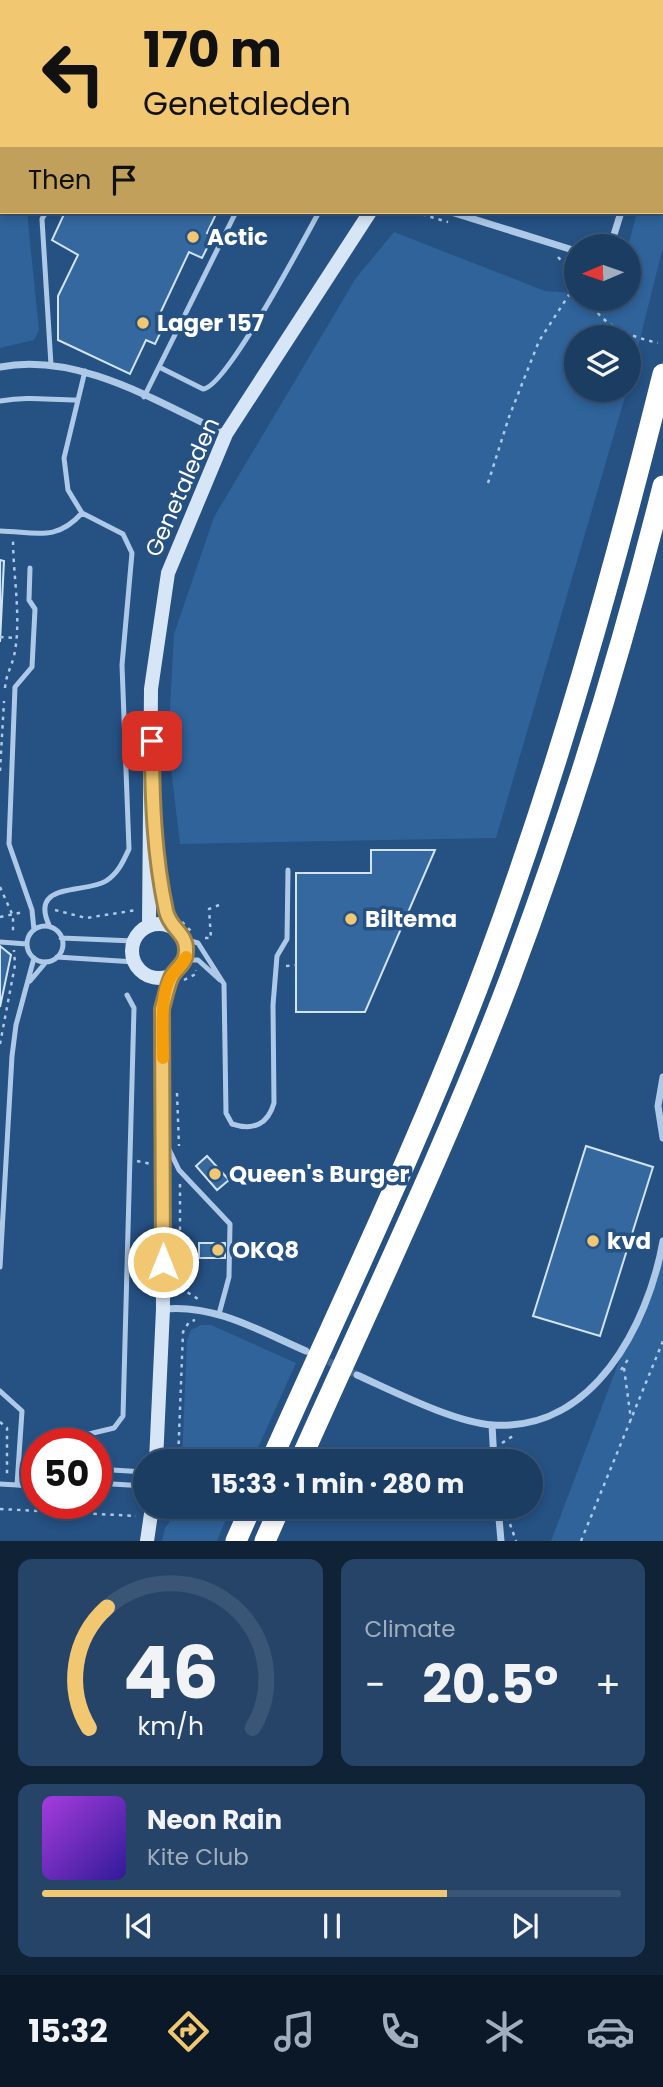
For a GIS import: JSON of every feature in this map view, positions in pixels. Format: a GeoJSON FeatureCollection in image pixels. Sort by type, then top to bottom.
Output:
{"type":"FeatureCollection","features":[{"type":"Feature","properties":{"kind":"highway"},"geometry":{"type":"LineString","coordinates":[[276,1449],[436,1089],[521,868],[589,659],[663,374]]}},
{"type":"Feature","properties":{"kind":"highway"},"geometry":{"type":"LineString","coordinates":[[305,1449],[439,1149],[509,981],[611,681],[663,486]]}},
{"type":"Feature","properties":{"kind":"highway"},"geometry":{"type":"LineString","coordinates":[[236,1541],[246,1519]]}},
{"type":"Feature","properties":{"kind":"highway"},"geometry":{"type":"LineString","coordinates":[[265,1541],[275,1519]]}},
{"type":"Feature","properties":{"kind":"main road","name":"Genetaleden"},"geometry":{"type":"LineString","coordinates":[[149,926],[152,689],[168,573],[226,434],[369,214]]}},
{"type":"Feature","properties":{"kind":"main road","name":"Genetaleden"},"geometry":{"type":"LineString","coordinates":[[152,818],[169,925]]}},
{"type":"Feature","properties":{"kind":"main road"},"geometry":{"type":"LineString","coordinates":[[157,1449],[163,1309],[162,1009],[172,975],[185,960],[184,939],[169,925],[149,926],[134,942],[135,962],[149,976],[162,1009]]}},
{"type":"Feature","properties":{"kind":"main road"},"geometry":{"type":"LineString","coordinates":[[149,976],[172,975]]}},
{"type":"Feature","properties":{"kind":"main road"},"geometry":{"type":"LineString","coordinates":[[147,1541],[150,1519]]}},
{"type":"Feature","properties":{"kind":"street"},"geometry":{"type":"LineString","coordinates":[[458,214],[564,247]]}},
{"type":"Feature","properties":{"kind":"street"},"geometry":{"type":"LineString","coordinates":[[614,234],[620,214]]}},
{"type":"Feature","properties":{"kind":"street"},"geometry":{"type":"LineString","coordinates":[[0,367],[22,363],[85,371],[226,434]]}},
{"type":"Feature","properties":{"kind":"street"},"geometry":{"type":"LineString","coordinates":[[663,1077],[659,1106],[663,1138]]}},
{"type":"Feature","properties":{"kind":"street"},"geometry":{"type":"LineString","coordinates":[[357,1375],[431,1408],[492,1425],[533,1421],[572,1405],[595,1385],[624,1348],[657,1275],[663,1241]]}},
{"type":"Feature","properties":{"kind":"street"},"geometry":{"type":"LineString","coordinates":[[163,1309],[187,1307],[219,1314],[306,1351]]}},
{"type":"Feature","properties":{"kind":"street"},"geometry":{"type":"LineString","coordinates":[[492,1425],[494,1449]]}},
{"type":"Feature","properties":{"kind":"street"},"geometry":{"type":"LineString","coordinates":[[500,1519],[501,1541]]}},
{"type":"Feature","properties":{"kind":"lane"},"geometry":{"type":"LineString","coordinates":[[45,214],[42,219],[51,365]]}},
{"type":"Feature","properties":{"kind":"lane"},"geometry":{"type":"LineString","coordinates":[[145,397],[235,214]]}},
{"type":"Feature","properties":{"kind":"lane"},"geometry":{"type":"LineString","coordinates":[[159,368],[203,389],[216,384],[248,336],[318,214]]}},
{"type":"Feature","properties":{"kind":"lane"},"geometry":{"type":"LineString","coordinates":[[85,371],[64,458],[68,490],[82,513],[123,534],[132,553],[122,665],[129,849],[119,870],[104,883],[56,892],[47,902],[46,918],[50,927],[61,937],[134,942]]}},
{"type":"Feature","properties":{"kind":"lane"},"geometry":{"type":"LineString","coordinates":[[0,401],[31,395],[48,400],[78,400]]}},
{"type":"Feature","properties":{"kind":"lane"},"geometry":{"type":"LineString","coordinates":[[0,531],[52,533],[68,529],[82,513]]}},
{"type":"Feature","properties":{"kind":"lane"},"geometry":{"type":"LineString","coordinates":[[27,944],[34,930],[32,910],[9,844],[9,829],[15,687],[32,667],[35,609],[29,600],[30,568]]}},
{"type":"Feature","properties":{"kind":"lane"},"geometry":{"type":"LineString","coordinates":[[0,828],[9,829]]}},
{"type":"Feature","properties":{"kind":"lane"},"geometry":{"type":"LineString","coordinates":[[184,939],[198,943],[224,984],[226,1113],[232,1124],[241,1127],[262,1124],[270,1116],[274,1103],[273,1006],[277,957],[287,939],[288,870]]}},
{"type":"Feature","properties":{"kind":"lane"},"geometry":{"type":"LineString","coordinates":[[34,930],[50,927]]}},
{"type":"Feature","properties":{"kind":"lane"},"geometry":{"type":"LineString","coordinates":[[57,957],[62,948],[61,937]]}},
{"type":"Feature","properties":{"kind":"lane"},"geometry":{"type":"LineString","coordinates":[[0,942],[27,944]]}},
{"type":"Feature","properties":{"kind":"lane"},"geometry":{"type":"LineString","coordinates":[[0,1268],[12,1056],[34,958],[27,944]]}},
{"type":"Feature","properties":{"kind":"lane"},"geometry":{"type":"LineString","coordinates":[[28,984],[46,962],[57,957],[135,962]]}},
{"type":"Feature","properties":{"kind":"lane"},"geometry":{"type":"LineString","coordinates":[[34,958],[46,962]]}},
{"type":"Feature","properties":{"kind":"lane"},"geometry":{"type":"LineString","coordinates":[[185,960],[198,960],[224,984]]}},
{"type":"Feature","properties":{"kind":"lane"},"geometry":{"type":"LineString","coordinates":[[112,1428],[123,1416],[134,1008],[127,995]]}},
{"type":"Feature","properties":{"kind":"lane"},"geometry":{"type":"LineString","coordinates":[[163,1137],[180,1170],[230,1224],[229,1277],[219,1314]]}},
{"type":"Feature","properties":{"kind":"lane"},"geometry":{"type":"LineString","coordinates":[[0,1391],[22,1411],[17,1485]]}},
{"type":"Feature","properties":{"kind":"lane"},"geometry":{"type":"LineString","coordinates":[[112,1470],[133,1471]]}},
{"type":"Feature","properties":{"kind":"lane"},"geometry":{"type":"LineString","coordinates":[[112,1484],[133,1485]]}},
{"type":"Feature","properties":{"kind":"lane"},"geometry":{"type":"LineString","coordinates":[[4,1485],[21,1485]]}},
{"type":"Feature","properties":{"kind":"path"},"geometry":{"type":"LineString","coordinates":[[420,214],[453,224]]}},
{"type":"Feature","properties":{"kind":"path"},"geometry":{"type":"LineString","coordinates":[[558,257],[564,263]]}},
{"type":"Feature","properties":{"kind":"path"},"geometry":{"type":"LineString","coordinates":[[488,483],[509,417],[539,341],[564,302]]}},
{"type":"Feature","properties":{"kind":"path"},"geometry":{"type":"LineString","coordinates":[[596,312],[610,325],[633,337],[658,343]]}},
{"type":"Feature","properties":{"kind":"path"},"geometry":{"type":"LineString","coordinates":[[0,771],[6,673],[14,658],[15,638],[12,531]]}},
{"type":"Feature","properties":{"kind":"path"},"geometry":{"type":"LineString","coordinates":[[0,637],[15,638]]}},
{"type":"Feature","properties":{"kind":"path"},"geometry":{"type":"LineString","coordinates":[[0,887],[13,916],[15,965],[0,1044]]}},
{"type":"Feature","properties":{"kind":"path"},"geometry":{"type":"LineString","coordinates":[[211,938],[209,909],[219,905]]}},
{"type":"Feature","properties":{"kind":"path"},"geometry":{"type":"LineString","coordinates":[[0,917],[13,916]]}},
{"type":"Feature","properties":{"kind":"path"},"geometry":{"type":"LineString","coordinates":[[130,1159],[163,1167]]}},
{"type":"Feature","properties":{"kind":"path"},"geometry":{"type":"LineString","coordinates":[[178,1449],[183,1332],[189,1322],[202,1318]]}},
{"type":"Feature","properties":{"kind":"path"},"geometry":{"type":"LineString","coordinates":[[581,1541],[632,1423],[663,1341]]}},
{"type":"Feature","properties":{"kind":"path"},"geometry":{"type":"LineString","coordinates":[[624,1367],[632,1423]]}},
{"type":"Feature","properties":{"kind":"path"},"geometry":{"type":"LineString","coordinates":[[0,1422],[7,1428],[4,1485]]}},
{"type":"Feature","properties":{"kind":"path"},"geometry":{"type":"LineString","coordinates":[[0,1509],[21,1510]]}},
{"type":"Feature","properties":{"kind":"path"},"geometry":{"type":"LineString","coordinates":[[112,1513],[133,1512]]}},
{"type":"Feature","properties":{"kind":"shaded area"},"geometry":{"type":"Polygon","coordinates":[[[0,214],[27,214],[39,330],[34,340],[0,348],[0,214]]]}},
{"type":"Feature","properties":{"kind":"shaded area"},"geometry":{"type":"Polygon","coordinates":[[[636,214],[663,214],[663,247],[641,335],[641,325],[564,325],[564,402],[623,402],[496,838],[180,844],[168,743],[174,634],[214,517],[356,278],[394,232],[545,291],[564,292],[564,312],[640,312],[641,234],[631,234],[636,214]]]}},
{"type":"Feature","properties":{"kind":"shaded area"},"geometry":{"type":"Polygon","coordinates":[[[663,1241],[663,1541],[551,1541],[624,1348],[657,1275],[663,1241]]]}},
{"type":"Feature","properties":{"kind":"shaded area"},"geometry":{"type":"Polygon","coordinates":[[[201,1325],[211,1325],[296,1363],[257,1449],[182,1449],[187,1341],[191,1330],[201,1325]]]}},
{"type":"Feature","properties":{"kind":"shaded area"},"geometry":{"type":"Polygon","coordinates":[[[171,1519],[226,1519],[217,1541],[162,1541],[165,1528],[171,1519]]]}},
{"type":"Feature","properties":{"kind":"building"},"geometry":{"type":"Polygon","coordinates":[[[64,214],[216,214],[207,233],[213,236],[202,258],[189,252],[157,320],[165,323],[155,344],[146,340],[130,374],[58,340],[58,296],[78,255],[52,240],[64,214]]]}},
{"type":"Feature","properties":{"kind":"building"},"geometry":{"type":"Polygon","coordinates":[[[0,560],[4,561],[0,642],[0,560]]]}},
{"type":"Feature","properties":{"kind":"building","name":"Biltema"},"geometry":{"type":"Polygon","coordinates":[[[371,850],[435,850],[365,1012],[296,1012],[296,873],[371,873],[371,850]]]}},
{"type":"Feature","properties":{"kind":"building"},"geometry":{"type":"Polygon","coordinates":[[[0,946],[11,955],[0,1007],[0,946]]]}},
{"type":"Feature","properties":{"kind":"building","name":"kvd"},"geometry":{"type":"Polygon","coordinates":[[[586,1146],[653,1167],[600,1336],[533,1316],[586,1146]]]}},
{"type":"Feature","properties":{"kind":"building"},"geometry":{"type":"Polygon","coordinates":[[[207,1156],[229,1180],[217,1190],[196,1166],[207,1156]]]}},
{"type":"Feature","properties":{"kind":"building"},"geometry":{"type":"Polygon","coordinates":[[[199,1243],[225,1243],[225,1258],[199,1258],[199,1243]]]}},
{"type":"Feature","properties":{"kind":"tunnel"},"geometry":{"type":"LineString","coordinates":[[319,1357],[357,1375]]}},
{"type":"Feature","properties":{"kind":"slow traffic"},"geometry":{"type":"LineString","coordinates":[[163,1058],[162,1009],[172,975],[183,965],[186,957]]}},
{"type":"Feature","properties":{"kind":"place","name":"Actic"},"geometry":{"type":"Point","coordinates":[193,237]}},
{"type":"Feature","properties":{"kind":"place","name":"Lager 157"},"geometry":{"type":"Point","coordinates":[143,323]}},
{"type":"Feature","properties":{"kind":"place","name":"Biltema"},"geometry":{"type":"Point","coordinates":[351,919]}},
{"type":"Feature","properties":{"kind":"place","name":"Queen's Burger"},"geometry":{"type":"Point","coordinates":[215,1174]}},
{"type":"Feature","properties":{"kind":"place","name":"kvd"},"geometry":{"type":"Point","coordinates":[593,1241]}},
{"type":"Feature","properties":{"kind":"place","name":"OKQ8"},"geometry":{"type":"Point","coordinates":[218,1250]}},
{"type":"Feature","properties":{"kind":"route"},"geometry":{"type":"LineString","coordinates":[[152,741],[152,818],[165,908],[169,925],[181,934],[187,950],[183,965],[172,975],[162,1009],[163,1262]]}}]}
